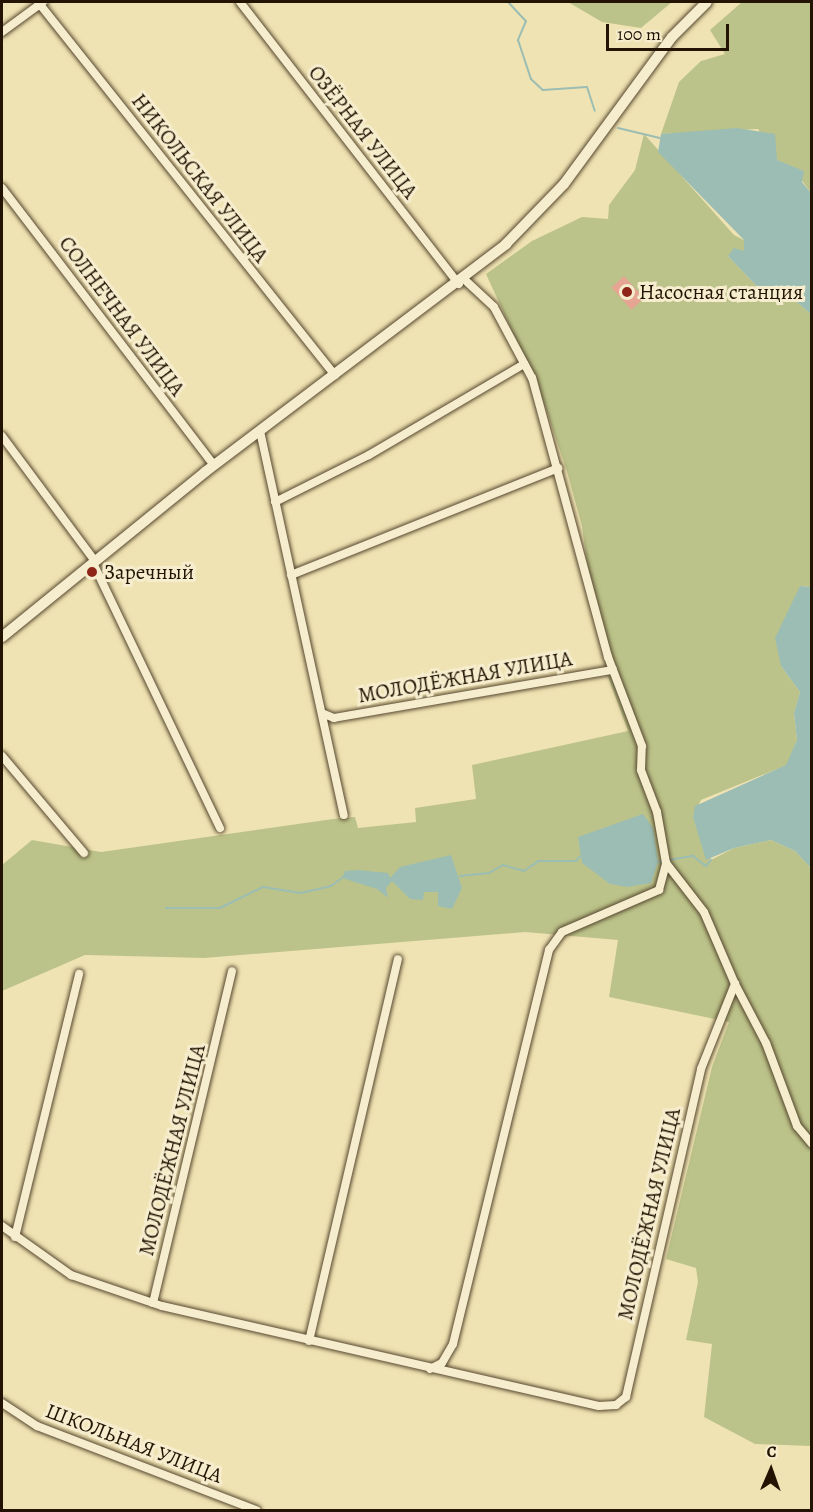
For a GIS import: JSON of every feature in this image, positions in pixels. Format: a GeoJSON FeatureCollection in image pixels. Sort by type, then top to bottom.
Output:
{"type":"FeatureCollection","features":[{"type":"Feature","properties":{"kind":"street"},"geometry":{"type":"LineString","coordinates":[[2,32],[41,2]]}},
{"type":"Feature","properties":{"kind":"street","name":"НИКОЛЬСКАЯ УЛИЦА"},"geometry":{"type":"LineString","coordinates":[[41,2],[335,375]]}},
{"type":"Feature","properties":{"kind":"street","name":"ОЗЁРНАЯ УЛИЦА"},"geometry":{"type":"LineString","coordinates":[[240,2],[462,282],[494,307],[524,364]]}},
{"type":"Feature","properties":{"kind":"street"},"geometry":{"type":"LineString","coordinates":[[2,637],[214,465],[462,282],[564,184],[672,37],[707,2]]}},
{"type":"Feature","properties":{"kind":"street","name":"СОЛНЕЧНАЯ УЛИЦА"},"geometry":{"type":"LineString","coordinates":[[2,188],[214,465]]}},
{"type":"Feature","properties":{"kind":"street"},"geometry":{"type":"LineString","coordinates":[[275,502],[369,455],[524,364],[558,468],[613,670],[642,746],[641,770],[657,812],[666,863],[659,890],[562,932],[549,950],[453,1344],[442,1363],[430,1370]]}},
{"type":"Feature","properties":{"kind":"street"},"geometry":{"type":"LineString","coordinates":[[260,431],[324,714],[344,815]]}},
{"type":"Feature","properties":{"kind":"street"},"geometry":{"type":"LineString","coordinates":[[2,436],[94,562],[220,828]]}},
{"type":"Feature","properties":{"kind":"street"},"geometry":{"type":"LineString","coordinates":[[291,575],[558,468]]}},
{"type":"Feature","properties":{"kind":"street","name":"МОЛОДЁЖНАЯ УЛИЦА"},"geometry":{"type":"LineString","coordinates":[[324,714],[334,718],[613,670]]}},
{"type":"Feature","properties":{"kind":"street"},"geometry":{"type":"LineString","coordinates":[[2,756],[84,853]]}},
{"type":"Feature","properties":{"kind":"street"},"geometry":{"type":"LineString","coordinates":[[666,863],[704,912],[735,984],[766,1043],[797,1126],[812,1144]]}},
{"type":"Feature","properties":{"kind":"street"},"geometry":{"type":"LineString","coordinates":[[309,1341],[398,959]]}},
{"type":"Feature","properties":{"kind":"street","name":"МОЛОДЁЖНАЯ УЛИЦА"},"geometry":{"type":"LineString","coordinates":[[153,1303],[232,970]]}},
{"type":"Feature","properties":{"kind":"street"},"geometry":{"type":"LineString","coordinates":[[15,1237],[79,974]]}},
{"type":"Feature","properties":{"kind":"street","name":"МОЛОДЁЖНАЯ УЛИЦА"},"geometry":{"type":"LineString","coordinates":[[2,1226],[71,1275],[153,1303],[430,1370],[599,1406],[616,1405],[626,1397],[701,1069],[735,984]]}},
{"type":"Feature","properties":{"kind":"street","name":"ШКОЛЬНАЯ УЛИЦА"},"geometry":{"type":"LineString","coordinates":[[2,1402],[37,1426],[256,1510]]}},
{"type":"Feature","properties":{"kind":"green space"},"geometry":{"type":"Polygon","coordinates":[[[568,2],[672,2],[641,28],[602,22],[568,2]]]}},
{"type":"Feature","properties":{"kind":"green space"},"geometry":{"type":"Polygon","coordinates":[[[742,2],[811,2],[811,193],[795,171],[777,160],[758,129],[661,134],[679,82],[701,61],[725,54],[710,30],[742,2]]]}},
{"type":"Feature","properties":{"kind":"green space"},"geometry":{"type":"Polygon","coordinates":[[[644,134],[734,235],[744,240],[744,251],[728,256],[768,298],[786,293],[811,314],[811,587],[800,586],[781,666],[800,692],[794,713],[797,740],[787,765],[701,800],[693,816],[711,860],[734,848],[771,840],[795,851],[811,868],[811,1446],[755,1444],[704,1417],[712,1344],[686,1340],[698,1282],[696,1268],[666,1259],[712,1067],[729,1022],[609,997],[618,940],[525,932],[204,958],[85,955],[2,991],[2,865],[32,840],[101,852],[333,819],[355,817],[358,828],[416,822],[415,808],[476,799],[472,765],[628,731],[608,677],[618,673],[592,598],[582,526],[566,468],[540,392],[486,274],[532,241],[582,217],[608,219],[609,205],[635,170],[644,134]]]}},
{"type":"Feature","properties":{"kind":"water"},"geometry":{"type":"Polygon","coordinates":[[[737,128],[775,134],[777,160],[804,171],[802,182],[811,193],[811,314],[786,293],[768,298],[728,256],[734,248],[744,251],[744,240],[658,152],[661,134],[737,128]]]}},
{"type":"Feature","properties":{"kind":"water"},"geometry":{"type":"Polygon","coordinates":[[[800,586],[812,587],[811,868],[795,851],[771,840],[734,848],[706,860],[693,817],[695,806],[786,765],[797,740],[794,713],[800,692],[781,666],[775,638],[800,586]]]}},
{"type":"Feature","properties":{"kind":"water"},"geometry":{"type":"Polygon","coordinates":[[[643,814],[653,828],[658,862],[651,883],[628,887],[610,884],[582,863],[578,837],[643,814]]]}},
{"type":"Feature","properties":{"kind":"water"},"geometry":{"type":"Polygon","coordinates":[[[451,855],[462,888],[452,909],[438,906],[438,892],[424,892],[423,900],[410,899],[392,881],[386,888],[388,898],[377,889],[342,878],[345,871],[358,870],[388,873],[390,878],[400,867],[451,855]]]}},
{"type":"Feature","properties":{"kind":"building","name":"Насосная станция"},"geometry":{"type":"Polygon","coordinates":[[[624,276],[644,298],[631,310],[611,287],[624,276]]]}},
{"type":"Feature","properties":{"kind":"waterway"},"geometry":{"type":"LineString","coordinates":[[508,2],[526,21],[518,40],[531,79],[543,90],[587,87],[595,111]]}},
{"type":"Feature","properties":{"kind":"waterway"},"geometry":{"type":"LineString","coordinates":[[618,128],[660,138]]}},
{"type":"Feature","properties":{"kind":"waterway"},"geometry":{"type":"LineString","coordinates":[[460,876],[489,873],[503,865],[524,871],[539,861],[576,861],[580,856]]}},
{"type":"Feature","properties":{"kind":"waterway"},"geometry":{"type":"LineString","coordinates":[[658,862],[693,856],[706,866],[711,860]]}},
{"type":"Feature","properties":{"kind":"waterway"},"geometry":{"type":"LineString","coordinates":[[166,908],[220,908],[263,887],[301,893],[331,886],[342,878]]}},
{"type":"Feature","properties":{"kind":"place","name":"Насосная станция"},"geometry":{"type":"Point","coordinates":[627,292]}},
{"type":"Feature","properties":{"kind":"place","name":"Заречный"},"geometry":{"type":"Point","coordinates":[92,572]}}]}
